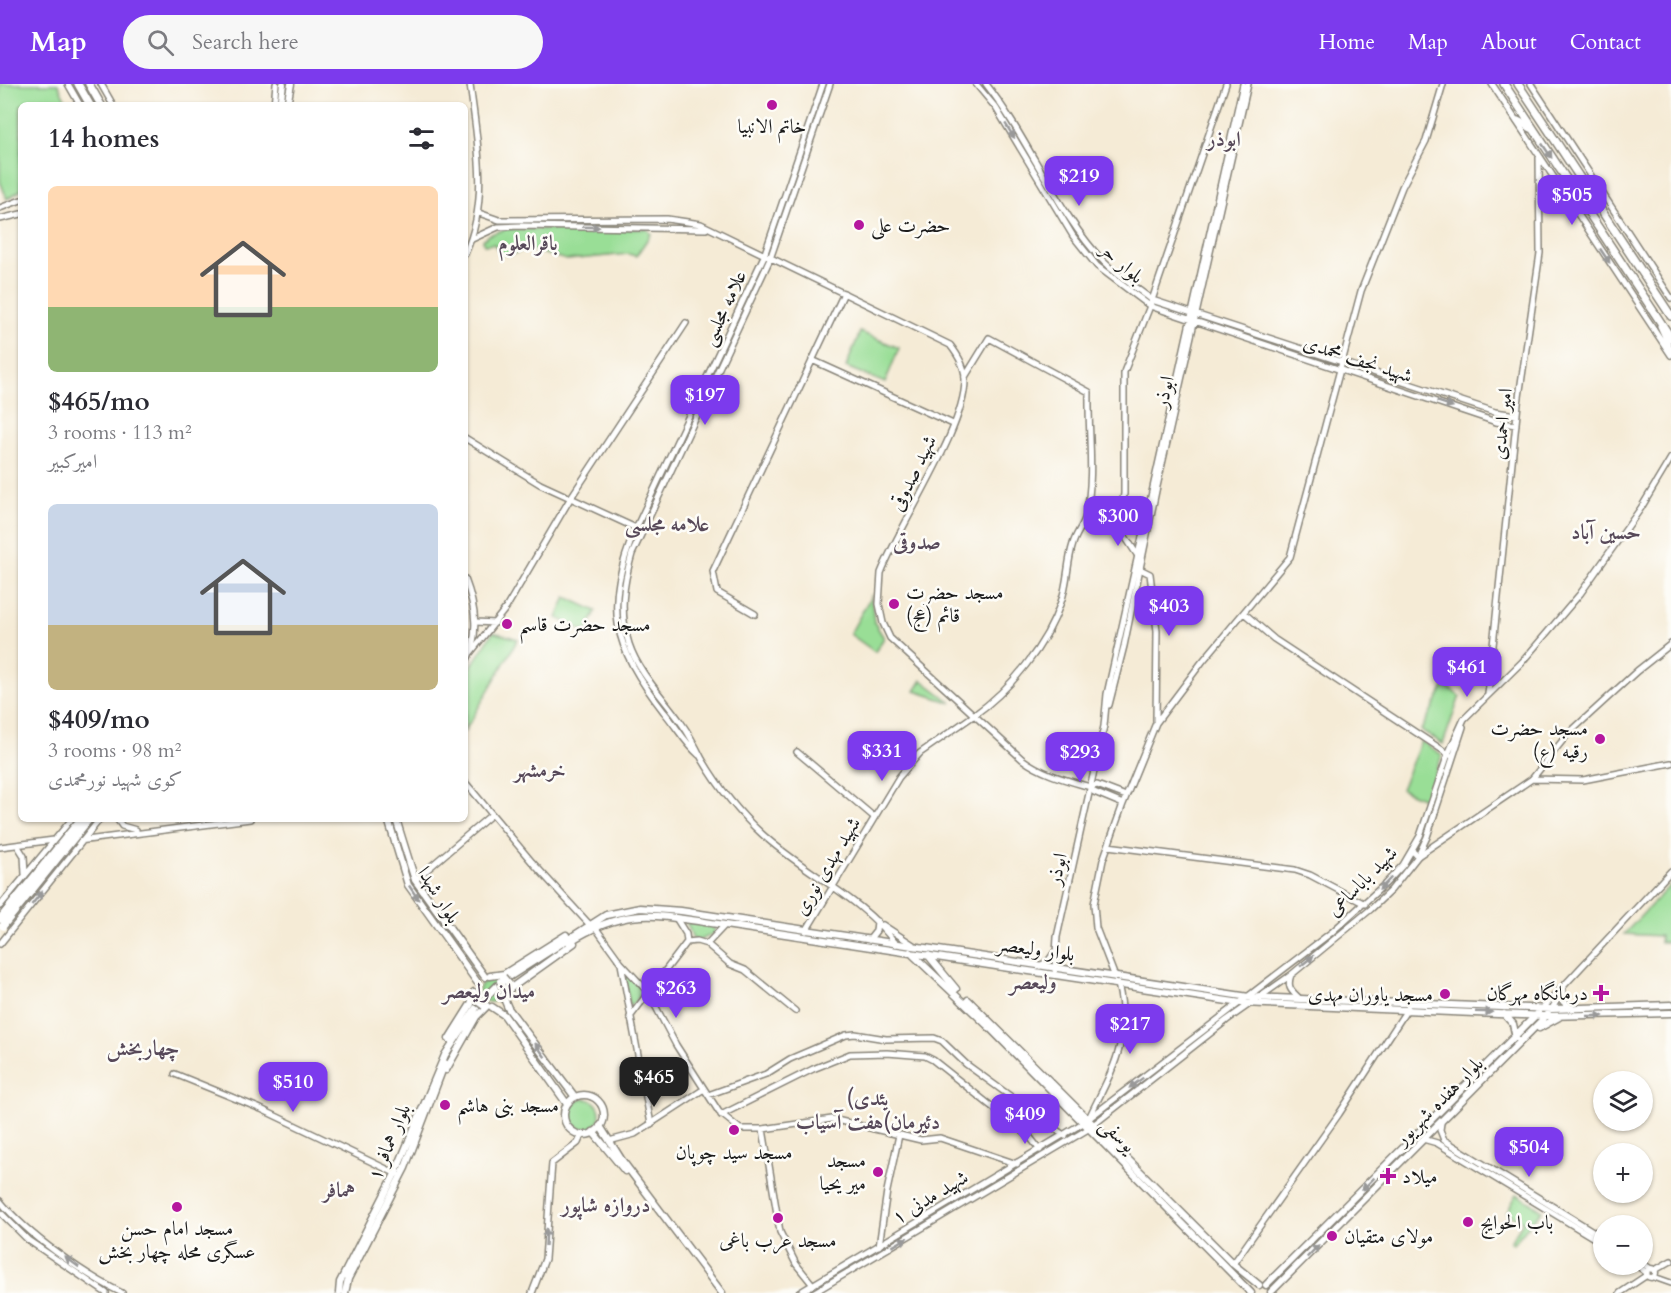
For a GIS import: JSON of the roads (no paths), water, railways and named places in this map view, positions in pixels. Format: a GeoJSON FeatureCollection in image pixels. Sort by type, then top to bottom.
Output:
{"type":"FeatureCollection","features":[{"type":"Feature","properties":{"kind":"highway"},"geometry":{"type":"LineString","coordinates":[[78,84],[88,102]]}},
{"type":"Feature","properties":{"kind":"highway"},"geometry":{"type":"LineString","coordinates":[[89,84],[99,102]]}},
{"type":"Feature","properties":{"kind":"highway"},"geometry":{"type":"LineString","coordinates":[[1503,84],[1671,339]]}},
{"type":"Feature","properties":{"kind":"highway"},"geometry":{"type":"LineString","coordinates":[[1518,84],[1670,314]]}},
{"type":"Feature","properties":{"kind":"highway"},"geometry":{"type":"LineString","coordinates":[[1518,121],[1532,128]]}},
{"type":"Feature","properties":{"kind":"highway"},"geometry":{"type":"LineString","coordinates":[[1616,254],[1626,248]]}},
{"type":"Feature","properties":{"kind":"highway"},"geometry":{"type":"LineString","coordinates":[[1,924],[79,822]]}},
{"type":"Feature","properties":{"kind":"highway"},"geometry":{"type":"LineString","coordinates":[[1,924],[86,822]]}},
{"type":"Feature","properties":{"kind":"main road"},"geometry":{"type":"LineString","coordinates":[[68,84],[78,102]]}},
{"type":"Feature","properties":{"kind":"main road"},"geometry":{"type":"LineString","coordinates":[[101,84],[111,102]]}},
{"type":"Feature","properties":{"kind":"main road"},"geometry":{"type":"LineString","coordinates":[[274,102],[280,84]]}},
{"type":"Feature","properties":{"kind":"main road"},"geometry":{"type":"LineString","coordinates":[[280,84],[280,102]]}},
{"type":"Feature","properties":{"kind":"main road"},"geometry":{"type":"LineString","coordinates":[[288,102],[291,84]]}},
{"type":"Feature","properties":{"kind":"main road"},"geometry":{"type":"LineString","coordinates":[[468,248],[479,213],[479,160],[470,84]]}},
{"type":"Feature","properties":{"kind":"main road","name":"علامه مجلسی"},"geometry":{"type":"LineString","coordinates":[[767,257],[823,84]]}},
{"type":"Feature","properties":{"kind":"main road","name":"علامه مجلسی"},"geometry":{"type":"LineString","coordinates":[[830,84],[767,257],[639,529],[619,607],[629,644],[649,686],[683,725],[702,759],[735,806],[762,835],[876,921]]}},
{"type":"Feature","properties":{"kind":"main road","name":"بلوار حر"},"geometry":{"type":"LineString","coordinates":[[976,84],[1012,133],[1073,236],[1097,266],[1151,303],[1193,318]]}},
{"type":"Feature","properties":{"kind":"main road","name":"بلوار حر"},"geometry":{"type":"LineString","coordinates":[[986,84],[1018,130],[1080,232],[1106,265],[1151,303]]}},
{"type":"Feature","properties":{"kind":"main road"},"geometry":{"type":"LineString","coordinates":[[1138,556],[1118,526],[1124,494],[1124,372],[1151,303],[1226,84]]}},
{"type":"Feature","properties":{"kind":"main road","name":"ابوذر"},"geometry":{"type":"LineString","coordinates":[[1055,971],[1054,951],[1108,706],[1107,694],[1138,568],[1243,84]]}},
{"type":"Feature","properties":{"kind":"main road","name":"ابوذر"},"geometry":{"type":"LineString","coordinates":[[1209,240],[1248,84]]}},
{"type":"Feature","properties":{"kind":"main road"},"geometry":{"type":"LineString","coordinates":[[1092,1121],[1123,1035],[1124,1010],[1118,984],[1096,928],[1094,904],[1108,846],[1156,723],[1202,662],[1290,557],[1296,543],[1307,487],[1361,291],[1402,187],[1426,141],[1443,84]]}},
{"type":"Feature","properties":{"kind":"main road"},"geometry":{"type":"LineString","coordinates":[[1492,84],[1671,355]]}},
{"type":"Feature","properties":{"kind":"main road"},"geometry":{"type":"LineString","coordinates":[[1531,84],[1671,298]]}},
{"type":"Feature","properties":{"kind":"main road","name":"امیر احمدی"},"geometry":{"type":"LineString","coordinates":[[1488,694],[1517,415],[1540,253],[1539,157]]}},
{"type":"Feature","properties":{"kind":"main road"},"geometry":{"type":"LineString","coordinates":[[0,208],[18,201]]}},
{"type":"Feature","properties":{"kind":"main road"},"geometry":{"type":"LineString","coordinates":[[479,213],[499,220],[668,219],[701,224],[706,229],[950,345],[957,354],[965,377]]}},
{"type":"Feature","properties":{"kind":"main road"},"geometry":{"type":"LineString","coordinates":[[0,219],[18,215]]}},
{"type":"Feature","properties":{"kind":"main road"},"geometry":{"type":"LineString","coordinates":[[472,239],[498,227],[521,226],[706,229]]}},
{"type":"Feature","properties":{"kind":"main road"},"geometry":{"type":"LineString","coordinates":[[1073,236],[1080,232]]}},
{"type":"Feature","properties":{"kind":"main road"},"geometry":{"type":"LineString","coordinates":[[756,614],[717,592],[713,571],[844,293]]}},
{"type":"Feature","properties":{"kind":"main road","name":"ابوذر"},"geometry":{"type":"LineString","coordinates":[[1138,568],[1138,556],[1193,318]]}},
{"type":"Feature","properties":{"kind":"main road","name":"شهید نجف محمدی"},"geometry":{"type":"LineString","coordinates":[[1193,318],[1269,338],[1495,412],[1517,415]]}},
{"type":"Feature","properties":{"kind":"main road","name":"شهید نجف محمدی"},"geometry":{"type":"LineString","coordinates":[[1193,318],[1267,346],[1496,422],[1516,425]]}},
{"type":"Feature","properties":{"kind":"main road"},"geometry":{"type":"LineString","coordinates":[[1657,319],[1671,350]]}},
{"type":"Feature","properties":{"kind":"main road"},"geometry":{"type":"LineString","coordinates":[[468,658],[495,623],[570,499],[686,323]]}},
{"type":"Feature","properties":{"kind":"main road","name":"شهید مهدی نوری"},"geometry":{"type":"LineString","coordinates":[[806,931],[899,777],[920,753],[991,703],[1029,658],[1055,618],[1062,600],[1072,546],[1086,515],[1092,448],[1089,392],[989,338],[965,377]]}},
{"type":"Feature","properties":{"kind":"main road"},"geometry":{"type":"LineString","coordinates":[[1267,346],[1269,338]]}},
{"type":"Feature","properties":{"kind":"main road"},"geometry":{"type":"LineString","coordinates":[[812,360],[953,424]]}},
{"type":"Feature","properties":{"kind":"main road","name":"شهید صدوقی"},"geometry":{"type":"LineString","coordinates":[[965,377],[961,406],[888,554],[879,582],[879,604],[883,623],[890,638],[973,716],[1033,767],[1090,787]]}},
{"type":"Feature","properties":{"kind":"main road"},"geometry":{"type":"LineString","coordinates":[[468,440],[530,478],[570,499],[639,529]]}},
{"type":"Feature","properties":{"kind":"main road","name":"شهید باباساعی"},"geometry":{"type":"LineString","coordinates":[[1250,1000],[1365,904],[1403,865],[1420,836],[1464,719],[1522,662],[1580,594],[1641,508],[1671,458]]}},
{"type":"Feature","properties":{"kind":"main road"},"geometry":{"type":"LineString","coordinates":[[1138,568],[1150,574],[1155,603],[1156,723]]}},
{"type":"Feature","properties":{"kind":"main road"},"geometry":{"type":"LineString","coordinates":[[468,587],[474,602],[476,622],[471,652]]}},
{"type":"Feature","properties":{"kind":"main road"},"geometry":{"type":"LineString","coordinates":[[1244,613],[1274,639],[1451,755]]}},
{"type":"Feature","properties":{"kind":"main road"},"geometry":{"type":"LineString","coordinates":[[476,622],[495,623]]}},
{"type":"Feature","properties":{"kind":"main road"},"geometry":{"type":"LineString","coordinates":[[1412,851],[1418,856],[1532,780],[1567,735],[1637,671],[1671,644]]}},
{"type":"Feature","properties":{"kind":"main road"},"geometry":{"type":"LineString","coordinates":[[797,752],[874,818]]}},
{"type":"Feature","properties":{"kind":"main road","name":"شهید باباساعی"},"geometry":{"type":"LineString","coordinates":[[1261,997],[1371,909],[1418,856],[1451,755]]}},
{"type":"Feature","properties":{"kind":"main road"},"geometry":{"type":"LineString","coordinates":[[1532,780],[1583,780],[1671,762]]}},
{"type":"Feature","properties":{"kind":"main road"},"geometry":{"type":"LineString","coordinates":[[1123,804],[1094,792],[1090,787],[1097,785],[1126,796]]}},
{"type":"Feature","properties":{"kind":"main road"},"geometry":{"type":"LineString","coordinates":[[468,786],[491,815],[592,926],[621,963],[648,992],[684,1058],[721,1115],[740,1129],[763,1129],[832,1119],[921,1140],[940,1138],[1017,1164]]}},
{"type":"Feature","properties":{"kind":"main road"},"geometry":{"type":"LineString","coordinates":[[415,880],[491,815]]}},
{"type":"Feature","properties":{"kind":"main road"},"geometry":{"type":"LineString","coordinates":[[0,906],[70,822]]}},
{"type":"Feature","properties":{"kind":"main road"},"geometry":{"type":"LineString","coordinates":[[0,944],[98,822]]}},
{"type":"Feature","properties":{"kind":"main road"},"geometry":{"type":"LineString","coordinates":[[119,822],[122,826],[136,830]]}},
{"type":"Feature","properties":{"kind":"main road"},"geometry":{"type":"LineString","coordinates":[[86,838],[198,822]]}},
{"type":"Feature","properties":{"kind":"main road"},"geometry":{"type":"LineString","coordinates":[[0,848],[224,822]]}},
{"type":"Feature","properties":{"kind":"main road","name":"بلوار شهدا"},"geometry":{"type":"LineString","coordinates":[[389,822],[408,885],[477,982]]}},
{"type":"Feature","properties":{"kind":"main road","name":"بلوار شهدا"},"geometry":{"type":"LineString","coordinates":[[397,822],[415,880],[488,976]]}},
{"type":"Feature","properties":{"kind":"main road"},"geometry":{"type":"LineString","coordinates":[[0,848],[18,848],[53,842]]}},
{"type":"Feature","properties":{"kind":"main road"},"geometry":{"type":"LineString","coordinates":[[1108,846],[1295,870],[1310,875],[1365,904]]}},
{"type":"Feature","properties":{"kind":"main road"},"geometry":{"type":"LineString","coordinates":[[397,850],[405,847]]}},
{"type":"Feature","properties":{"kind":"main road"},"geometry":{"type":"LineString","coordinates":[[18,848],[24,856],[25,875]]}},
{"type":"Feature","properties":{"kind":"main road"},"geometry":{"type":"LineString","coordinates":[[38,860],[46,858],[52,860],[56,866],[56,874]]}},
{"type":"Feature","properties":{"kind":"main road"},"geometry":{"type":"LineString","coordinates":[[1543,1008],[1671,871]]}},
{"type":"Feature","properties":{"kind":"main road","name":"بلوار ولیعصر"},"geometry":{"type":"LineString","coordinates":[[540,959],[614,912],[640,909],[681,911],[868,940],[910,952],[928,952],[1040,966],[1118,984],[1241,1003],[1261,997],[1547,1016],[1671,1013]]}},
{"type":"Feature","properties":{"kind":"main road","name":"بلوار ولیعصر"},"geometry":{"type":"LineString","coordinates":[[592,926],[623,916],[676,918],[895,947],[916,947],[928,952],[1055,971],[1115,977],[1250,1000],[1552,1009],[1671,1005]]}},
{"type":"Feature","properties":{"kind":"main road"},"geometry":{"type":"LineString","coordinates":[[630,1017],[687,942],[686,934],[676,918]]}},
{"type":"Feature","properties":{"kind":"main road"},"geometry":{"type":"LineString","coordinates":[[876,921],[916,947]]}},
{"type":"Feature","properties":{"kind":"main road"},"geometry":{"type":"LineString","coordinates":[[868,940],[876,931],[876,921]]}},
{"type":"Feature","properties":{"kind":"main road"},"geometry":{"type":"LineString","coordinates":[[876,921],[895,947]]}},
{"type":"Feature","properties":{"kind":"main road"},"geometry":{"type":"LineString","coordinates":[[707,944],[725,925]]}},
{"type":"Feature","properties":{"kind":"main road"},"geometry":{"type":"LineString","coordinates":[[893,930],[895,947]]}},
{"type":"Feature","properties":{"kind":"main road"},"geometry":{"type":"LineString","coordinates":[[481,1006],[497,1005],[504,984],[567,933],[582,932]]}},
{"type":"Feature","properties":{"kind":"main road"},"geometry":{"type":"LineString","coordinates":[[504,984],[574,943],[582,932]]}},
{"type":"Feature","properties":{"kind":"main road"},"geometry":{"type":"LineString","coordinates":[[687,942],[707,944],[730,964],[746,970],[795,1011]]}},
{"type":"Feature","properties":{"kind":"main road"},"geometry":{"type":"LineString","coordinates":[[1040,966],[1049,960],[1054,951]]}},
{"type":"Feature","properties":{"kind":"main road","name":"یوسفی"},"geometry":{"type":"LineString","coordinates":[[910,952],[1092,1121],[1122,1157],[1241,1276],[1262,1285],[1271,1292]]}},
{"type":"Feature","properties":{"kind":"main road"},"geometry":{"type":"LineString","coordinates":[[927,967],[928,952]]}},
{"type":"Feature","properties":{"kind":"main road","name":"یوسفی"},"geometry":{"type":"LineString","coordinates":[[928,952],[957,990],[1085,1126],[1122,1157],[1233,1264],[1252,1293]]}},
{"type":"Feature","properties":{"kind":"main road","name":"بلوار همافر ۱"},"geometry":{"type":"LineString","coordinates":[[345,1293],[348,1279],[398,1175],[448,1056],[481,1006],[504,984],[540,959]]}},
{"type":"Feature","properties":{"kind":"main road"},"geometry":{"type":"LineString","coordinates":[[621,963],[651,1124]]}},
{"type":"Feature","properties":{"kind":"main road"},"geometry":{"type":"LineString","coordinates":[[1291,975],[1290,990],[1299,998]]}},
{"type":"Feature","properties":{"kind":"main road"},"geometry":{"type":"LineString","coordinates":[[504,984],[488,976],[477,982],[474,992],[481,1006],[504,1015],[567,1104]]}},
{"type":"Feature","properties":{"kind":"main road"},"geometry":{"type":"LineString","coordinates":[[504,984],[508,1008],[575,1097]]}},
{"type":"Feature","properties":{"kind":"main road"},"geometry":{"type":"LineString","coordinates":[[1562,988],[1563,1001],[1572,1008]]}},
{"type":"Feature","properties":{"kind":"main road"},"geometry":{"type":"LineString","coordinates":[[1552,1009],[1562,988]]}},
{"type":"Feature","properties":{"kind":"main road"},"geometry":{"type":"LineString","coordinates":[[1217,998],[1224,1003],[1224,1016]]}},
{"type":"Feature","properties":{"kind":"main road","name":"شهید مدنی ۱"},"geometry":{"type":"LineString","coordinates":[[813,1293],[1044,1156],[1162,1072],[1250,1000]]}},
{"type":"Feature","properties":{"kind":"main road","name":"شهید مدنی ۱"},"geometry":{"type":"LineString","coordinates":[[1092,1121],[1157,1065],[1241,1003]]}},
{"type":"Feature","properties":{"kind":"main road"},"geometry":{"type":"LineString","coordinates":[[1233,1264],[1339,1114],[1408,1006]]}},
{"type":"Feature","properties":{"kind":"main road","name":"بلوار هفده شهریور"},"geometry":{"type":"LineString","coordinates":[[1252,1293],[1320,1231],[1543,1008]]}},
{"type":"Feature","properties":{"kind":"main road","name":"بلوار هفده شهریور"},"geometry":{"type":"LineString","coordinates":[[1271,1292],[1531,1033],[1552,1009]]}},
{"type":"Feature","properties":{"kind":"main road"},"geometry":{"type":"LineString","coordinates":[[1503,1013],[1513,1024],[1515,1037],[1521,1042]]}},
{"type":"Feature","properties":{"kind":"main road"},"geometry":{"type":"LineString","coordinates":[[1531,1033],[1563,1016]]}},
{"type":"Feature","properties":{"kind":"main road"},"geometry":{"type":"LineString","coordinates":[[609,1141],[635,1134],[706,1092],[766,1074],[790,1059],[829,1045],[846,1035],[855,1034],[886,1039],[934,1038],[942,1041],[966,1064],[1065,1136]]}},
{"type":"Feature","properties":{"kind":"main road"},"geometry":{"type":"LineString","coordinates":[[721,1115],[813,1069],[850,1054],[925,1056],[1029,1136],[1044,1156]]}},
{"type":"Feature","properties":{"kind":"main road"},"geometry":{"type":"LineString","coordinates":[[1157,1065],[1162,1072]]}},
{"type":"Feature","properties":{"kind":"main road"},"geometry":{"type":"LineString","coordinates":[[175,1074],[251,1105],[398,1175]]}},
{"type":"Feature","properties":{"kind":"main road"},"geometry":{"type":"LineString","coordinates":[[590,1096],[600,1103],[604,1116],[600,1126],[593,1132],[582,1134],[573,1131],[566,1123],[564,1113],[567,1104],[575,1097],[590,1096]]}},
{"type":"Feature","properties":{"kind":"main road"},"geometry":{"type":"LineString","coordinates":[[1441,1123],[1440,1130],[1444,1140],[1593,1237]]}},
{"type":"Feature","properties":{"kind":"main road"},"geometry":{"type":"LineString","coordinates":[[600,1126],[720,1293]]}},
{"type":"Feature","properties":{"kind":"main road","name":"شهید مدنی ۱"},"geometry":{"type":"LineString","coordinates":[[799,1293],[1040,1149],[1085,1126]]}},
{"type":"Feature","properties":{"kind":"main road"},"geometry":{"type":"LineString","coordinates":[[763,1129],[780,1232],[796,1264],[813,1285]]}},
{"type":"Feature","properties":{"kind":"main road"},"geometry":{"type":"LineString","coordinates":[[593,1132],[720,1293]]}},
{"type":"Feature","properties":{"kind":"main road"},"geometry":{"type":"LineString","coordinates":[[532,1293],[545,1259],[552,1163],[578,1143],[582,1134]]}},
{"type":"Feature","properties":{"kind":"main road"},"geometry":{"type":"LineString","coordinates":[[879,1246],[887,1191],[899,1135]]}},
{"type":"Feature","properties":{"kind":"main road"},"geometry":{"type":"LineString","coordinates":[[1423,1140],[1432,1140],[1593,1232]]}},
{"type":"Feature","properties":{"kind":"main road"},"geometry":{"type":"LineString","coordinates":[[1028,1157],[1032,1163]]}},
{"type":"Feature","properties":{"kind":"main road","name":"بلوار همافر ۱"},"geometry":{"type":"LineString","coordinates":[[339,1293],[340,1282],[398,1175]]}},
{"type":"Feature","properties":{"kind":"main road"},"geometry":{"type":"LineString","coordinates":[[0,1201],[9,1217],[28,1240],[106,1293]]}},
{"type":"Feature","properties":{"kind":"main road"},"geometry":{"type":"LineString","coordinates":[[0,1212],[89,1274],[122,1293]]}},
{"type":"Feature","properties":{"kind":"main road"},"geometry":{"type":"LineString","coordinates":[[1320,1231],[1326,1237]]}},
{"type":"Feature","properties":{"kind":"main road"},"geometry":{"type":"LineString","coordinates":[[28,1240],[30,1235],[34,1234]]}},
{"type":"Feature","properties":{"kind":"main road"},"geometry":{"type":"LineString","coordinates":[[869,1252],[873,1258]]}},
{"type":"Feature","properties":{"kind":"main road"},"geometry":{"type":"LineString","coordinates":[[1653,1272],[1671,1261]]}},
{"type":"Feature","properties":{"kind":"main road"},"geometry":{"type":"LineString","coordinates":[[1653,1273],[1671,1282]]}},
{"type":"Feature","properties":{"kind":"main road"},"geometry":{"type":"LineString","coordinates":[[1620,1293],[1649,1275]]}},
{"type":"Feature","properties":{"kind":"place","name":"خاتم الانبیا"},"geometry":{"type":"Point","coordinates":[772,105]}},
{"type":"Feature","properties":{"kind":"place","name":"حضرت علی"},"geometry":{"type":"Point","coordinates":[859,225]}},
{"type":"Feature","properties":{"kind":"place","name":"مسجد حضرت قائم (عج)"},"geometry":{"type":"Point","coordinates":[894,604]}},
{"type":"Feature","properties":{"kind":"place","name":"مسجد حضرت قاسم"},"geometry":{"type":"Point","coordinates":[507,624]}},
{"type":"Feature","properties":{"kind":"place","name":"مسجد حضرت رقیه (ع)"},"geometry":{"type":"Point","coordinates":[1600,739]}},
{"type":"Feature","properties":{"kind":"place","name":"درمانگاه مهرگان"},"geometry":{"type":"Point","coordinates":[1601,993]}},
{"type":"Feature","properties":{"kind":"place","name":"مسجد یاوران مهدی"},"geometry":{"type":"Point","coordinates":[1445,994]}},
{"type":"Feature","properties":{"kind":"place","name":"مسجد بنی هاشم"},"geometry":{"type":"Point","coordinates":[445,1105]}},
{"type":"Feature","properties":{"kind":"place","name":"مسجد سید چوپان"},"geometry":{"type":"Point","coordinates":[734,1130]}},
{"type":"Feature","properties":{"kind":"place","name":"مسجد میر یحیا"},"geometry":{"type":"Point","coordinates":[878,1172]}},
{"type":"Feature","properties":{"kind":"place","name":"میلاد"},"geometry":{"type":"Point","coordinates":[1388,1176]}},
{"type":"Feature","properties":{"kind":"place","name":"مسجد امام حسن عسگری محله چهار بخش"},"geometry":{"type":"Point","coordinates":[177,1207]}},
{"type":"Feature","properties":{"kind":"place","name":"مسجد عرب باغی"},"geometry":{"type":"Point","coordinates":[778,1218]}},
{"type":"Feature","properties":{"kind":"place","name":"باب الحوایج"},"geometry":{"type":"Point","coordinates":[1468,1222]}},
{"type":"Feature","properties":{"kind":"place","name":"مولای متقیان"},"geometry":{"type":"Point","coordinates":[1332,1236]}},
{"type":"Feature","properties":{"kind":"district","name":"ابوذر"},"geometry":{"type":"Point","coordinates":[1224,139]}},
{"type":"Feature","properties":{"kind":"district","name":"باقرالعلوم"},"geometry":{"type":"Point","coordinates":[528,243]}},
{"type":"Feature","properties":{"kind":"district","name":"علامه مجلسی"},"geometry":{"type":"Point","coordinates":[667,524]}},
{"type":"Feature","properties":{"kind":"district","name":"حسین آباد"},"geometry":{"type":"Point","coordinates":[1606,532]}},
{"type":"Feature","properties":{"kind":"district","name":"صدوقی"},"geometry":{"type":"Point","coordinates":[917,542]}},
{"type":"Feature","properties":{"kind":"district","name":"خرمشهر"},"geometry":{"type":"Point","coordinates":[540,770]}},
{"type":"Feature","properties":{"kind":"district","name":"ولیعصر"},"geometry":{"type":"Point","coordinates":[1033,982]}},
{"type":"Feature","properties":{"kind":"district","name":"میدان ولیعصر"},"geometry":{"type":"Point","coordinates":[489,991]}},
{"type":"Feature","properties":{"kind":"district","name":"چهاربخش"},"geometry":{"type":"Point","coordinates":[143,1048]}},
{"type":"Feature","properties":{"kind":"district","name":"(یئدی دئیرمان)هفت آسیاب"},"geometry":{"type":"Point","coordinates":[868,1110]}},
{"type":"Feature","properties":{"kind":"district","name":"همافر"},"geometry":{"type":"Point","coordinates":[339,1190]}},
{"type":"Feature","properties":{"kind":"district","name":"دروازه شاپور"},"geometry":{"type":"Point","coordinates":[606,1205]}}]}
